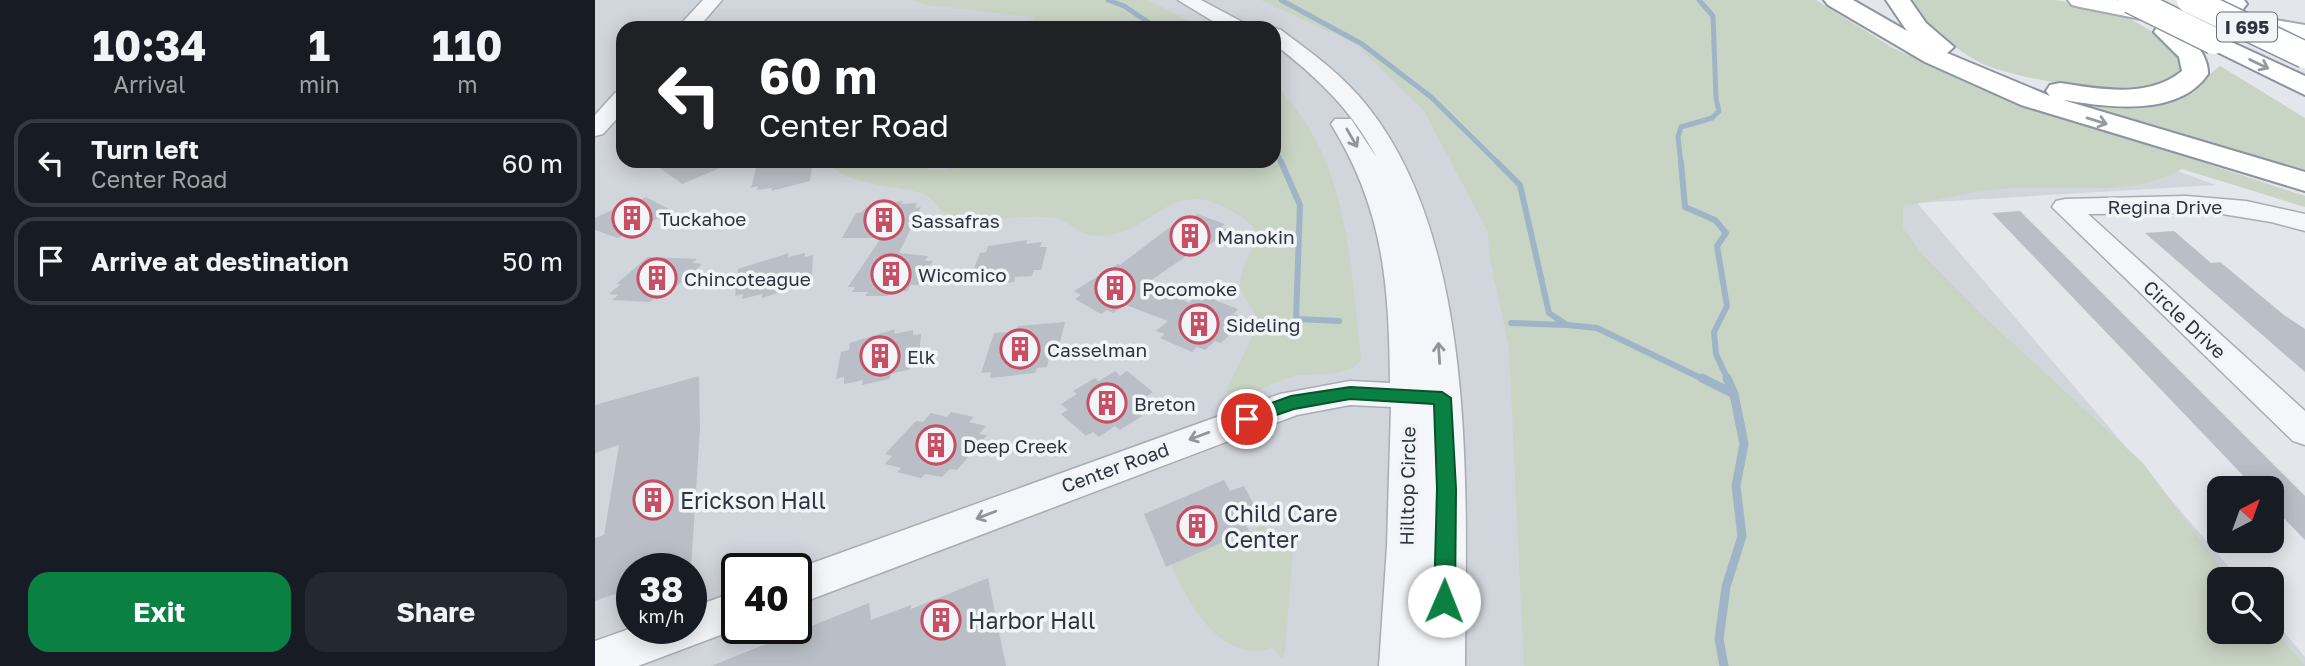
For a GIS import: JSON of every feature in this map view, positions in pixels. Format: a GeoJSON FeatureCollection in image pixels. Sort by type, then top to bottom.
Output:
{"type":"FeatureCollection","features":[{"type":"Feature","properties":{"kind":"main road"},"geometry":{"type":"LineString","coordinates":[[1836,0],[1941,55],[2042,103],[2305,182]]}},
{"type":"Feature","properties":{"kind":"main road"},"geometry":{"type":"LineString","coordinates":[[1870,0],[1878,15],[1893,29],[1941,55],[2045,88],[2077,94],[2132,97],[2176,90],[2195,74],[2197,66],[2179,14]]}},
{"type":"Feature","properties":{"kind":"main road"},"geometry":{"type":"LineString","coordinates":[[1887,0],[1897,16],[1941,55]]}},
{"type":"Feature","properties":{"kind":"main road"},"geometry":{"type":"LineString","coordinates":[[1898,0],[1917,28],[1941,55]]}},
{"type":"Feature","properties":{"kind":"main road"},"geometry":{"type":"LineString","coordinates":[[2080,0],[2305,42]]}},
{"type":"Feature","properties":{"kind":"main road"},"geometry":{"type":"LineString","coordinates":[[2123,0],[2179,14],[2305,32]]}},
{"type":"Feature","properties":{"kind":"main road","name":"I 695"},"geometry":{"type":"LineString","coordinates":[[2131,0],[2305,87]]}},
{"type":"Feature","properties":{"kind":"main road"},"geometry":{"type":"LineString","coordinates":[[2230,2],[2305,32]]}},
{"type":"Feature","properties":{"kind":"main road","name":"I 695"},"geometry":{"type":"LineString","coordinates":[[2179,14],[2305,55]]}},
{"type":"Feature","properties":{"kind":"street"},"geometry":{"type":"LineString","coordinates":[[694,21],[713,0]]}},
{"type":"Feature","properties":{"kind":"street"},"geometry":{"type":"LineString","coordinates":[[1187,0],[1226,21]]}},
{"type":"Feature","properties":{"kind":"street"},"geometry":{"type":"LineString","coordinates":[[1213,0],[1252,21]]}},
{"type":"Feature","properties":{"kind":"street","name":"Hilltop Circle"},"geometry":{"type":"LineString","coordinates":[[1281,39],[1312,62],[1345,94],[1373,130],[1401,178],[1421,233],[1435,300],[1425,397],[1409,487],[1401,666]]}},
{"type":"Feature","properties":{"kind":"street","name":"Hilltop Circle"},"geometry":{"type":"LineString","coordinates":[[1281,59],[1327,102],[1351,134],[1377,184],[1394,236],[1405,303],[1446,489],[1443,666]]}},
{"type":"Feature","properties":{"kind":"street"},"geometry":{"type":"LineString","coordinates":[[595,129],[616,106]]}},
{"type":"Feature","properties":{"kind":"street","name":"Regina Drive"},"geometry":{"type":"LineString","coordinates":[[2065,207],[2190,202],[2260,211],[2305,223]]}},
{"type":"Feature","properties":{"kind":"street","name":"Circle Drive"},"geometry":{"type":"LineString","coordinates":[[2065,207],[2305,432]]}},
{"type":"Feature","properties":{"kind":"street","name":"Center Road"},"geometry":{"type":"LineString","coordinates":[[812,581],[1291,403],[1350,393],[1425,397]]}},
{"type":"Feature","properties":{"kind":"street"},"geometry":{"type":"LineString","coordinates":[[595,662],[645,644]]}},
{"type":"Feature","properties":{"kind":"shaded area"},"geometry":{"type":"Polygon","coordinates":[[[595,0],[1780,0],[2012,111],[2216,185],[1917,203],[2207,542],[2207,553],[2217,553],[2229,567],[2207,567],[2207,644],[2284,644],[2284,632],[2305,657],[2305,666],[595,666],[595,0]]]}},
{"type":"Feature","properties":{"kind":"green space"},"geometry":{"type":"Polygon","coordinates":[[[912,0],[1148,0],[1188,21],[1031,21],[1035,17],[926,5],[912,0]]]}},
{"type":"Feature","properties":{"kind":"green space"},"geometry":{"type":"Polygon","coordinates":[[[1261,0],[1816,0],[1893,48],[1919,60],[2045,110],[2305,196],[2305,207],[2182,169],[2163,178],[2122,187],[2000,189],[1903,206],[1903,228],[1922,254],[1982,315],[2143,463],[2207,549],[2207,553],[2220,567],[2207,567],[2207,644],[2284,644],[2284,642],[2305,666],[1524,666],[1509,348],[1490,258],[1488,232],[1424,111],[1356,44],[1261,0]]]}},
{"type":"Feature","properties":{"kind":"green space"},"geometry":{"type":"Polygon","coordinates":[[[1915,0],[2056,0],[2120,13],[2170,42],[2185,67],[2175,79],[2158,85],[2135,88],[2078,86],[2022,76],[1981,63],[1954,46],[1911,13],[1906,3],[1915,0]]]}},
{"type":"Feature","properties":{"kind":"green space"},"geometry":{"type":"Polygon","coordinates":[[[2220,66],[2305,118],[2305,175],[2087,110],[1979,71],[2029,87],[2105,103],[2141,103],[2182,97],[2220,66]]]}},
{"type":"Feature","properties":{"kind":"green space"},"geometry":{"type":"Polygon","coordinates":[[[1281,92],[1299,113],[1318,144],[1332,177],[1348,249],[1361,359],[1348,370],[1294,376],[1238,400],[1229,398],[1227,389],[1259,322],[1240,286],[1242,271],[1257,233],[1249,222],[1228,209],[1207,201],[1190,199],[1175,203],[1133,227],[1099,236],[1086,234],[1055,218],[1019,217],[959,224],[949,218],[925,194],[863,182],[833,168],[1281,168],[1281,92]]]}},
{"type":"Feature","properties":{"kind":"green space"},"geometry":{"type":"Polygon","coordinates":[[[1263,525],[1275,544],[1285,539],[1293,550],[1285,651],[1282,659],[1273,647],[1254,650],[1238,647],[1222,639],[1197,612],[1171,565],[1263,525]]]}},
{"type":"Feature","properties":{"kind":"building"},"geometry":{"type":"Polygon","coordinates":[[[660,168],[720,168],[682,184],[660,168]]]}},
{"type":"Feature","properties":{"kind":"building"},"geometry":{"type":"Polygon","coordinates":[[[756,168],[812,168],[810,181],[771,191],[772,188],[751,188],[756,168]]]}},
{"type":"Feature","properties":{"kind":"building","name":"Tuckahoe"},"geometry":{"type":"Polygon","coordinates":[[[646,197],[673,211],[618,238],[595,230],[595,218],[633,200],[636,202],[646,197]]]}},
{"type":"Feature","properties":{"kind":"building"},"geometry":{"type":"Polygon","coordinates":[[[903,201],[901,204],[917,203],[915,208],[921,207],[899,253],[928,256],[925,261],[933,261],[918,285],[911,285],[907,291],[891,291],[888,296],[865,296],[868,292],[852,292],[855,287],[848,287],[881,238],[842,238],[856,213],[862,212],[866,207],[903,201]]]}},
{"type":"Feature","properties":{"kind":"building"},"geometry":{"type":"Polygon","coordinates":[[[2020,211],[2305,496],[2305,540],[2284,518],[2284,476],[2244,476],[1992,213],[2020,211]]]}},
{"type":"Feature","properties":{"kind":"building"},"geometry":{"type":"Polygon","coordinates":[[[1197,214],[1225,224],[1221,227],[1228,230],[1195,257],[1189,254],[1150,281],[1189,303],[1194,298],[1202,301],[1207,297],[1238,309],[1233,314],[1241,317],[1231,327],[1236,329],[1221,343],[1215,341],[1205,350],[1197,347],[1192,352],[1160,338],[1165,334],[1156,331],[1168,321],[1126,305],[1113,313],[1107,310],[1101,314],[1075,299],[1081,295],[1074,291],[1120,265],[1186,215],[1193,217],[1197,214]]]}},
{"type":"Feature","properties":{"kind":"building"},"geometry":{"type":"Polygon","coordinates":[[[2174,231],[2211,263],[2220,262],[2305,329],[2305,372],[2145,233],[2174,231]]]}},
{"type":"Feature","properties":{"kind":"building"},"geometry":{"type":"Polygon","coordinates":[[[1027,240],[1026,244],[1042,242],[1040,247],[1047,247],[1041,270],[1034,270],[1032,276],[1015,277],[1014,282],[990,284],[992,279],[976,281],[978,275],[971,276],[980,253],[986,252],[988,246],[1027,240]]]}},
{"type":"Feature","properties":{"kind":"building"},"geometry":{"type":"Polygon","coordinates":[[[789,253],[788,257],[805,253],[805,257],[813,255],[812,276],[805,278],[805,284],[762,298],[762,294],[742,299],[743,294],[735,296],[738,269],[789,253]]]}},
{"type":"Feature","properties":{"kind":"building","name":"Chincoteague"},"geometry":{"type":"Polygon","coordinates":[[[648,257],[697,259],[692,263],[702,264],[664,297],[655,297],[650,302],[612,300],[618,295],[609,294],[621,284],[616,284],[648,257]]]}},
{"type":"Feature","properties":{"kind":"building","name":"Casselman"},"geometry":{"type":"Polygon","coordinates":[[[1065,322],[1057,354],[1050,354],[1047,367],[1037,368],[1035,373],[990,378],[991,372],[981,373],[994,333],[1011,332],[1019,326],[1065,322]]]}},
{"type":"Feature","properties":{"kind":"building","name":"Elk"},"geometry":{"type":"Polygon","coordinates":[[[895,329],[894,334],[913,330],[913,335],[921,334],[919,360],[910,363],[910,369],[891,374],[889,379],[862,385],[863,380],[844,384],[844,377],[836,379],[841,352],[849,350],[850,343],[895,329]]]}},
{"type":"Feature","properties":{"kind":"building","name":"Breton"},"geometry":{"type":"Polygon","coordinates":[[[1115,371],[1120,376],[1127,371],[1153,392],[1147,396],[1153,401],[1138,412],[1142,416],[1120,430],[1115,426],[1099,437],[1093,432],[1086,436],[1061,414],[1068,410],[1061,404],[1077,394],[1073,391],[1095,378],[1099,381],[1115,371]]]}},
{"type":"Feature","properties":{"kind":"building","name":"Erickson Hall"},"geometry":{"type":"Polygon","coordinates":[[[699,376],[700,428],[692,553],[616,553],[616,594],[595,601],[595,538],[604,535],[619,445],[595,453],[595,405],[699,376]]]}},
{"type":"Feature","properties":{"kind":"building","name":"Deep Creek"},"geometry":{"type":"Polygon","coordinates":[[[951,412],[974,417],[969,422],[986,426],[979,434],[987,435],[957,470],[950,469],[942,477],[925,474],[921,478],[897,472],[901,468],[885,464],[892,456],[885,454],[916,421],[923,422],[931,413],[947,417],[951,412]]]}},
{"type":"Feature","properties":{"kind":"building","name":"Child Care Center"},"geometry":{"type":"Polygon","coordinates":[[[1224,480],[1230,491],[1244,486],[1258,513],[1243,520],[1249,531],[1166,567],[1144,514],[1224,480]]]}},
{"type":"Feature","properties":{"kind":"building","name":"Harbor Hall"},"geometry":{"type":"Polygon","coordinates":[[[988,578],[1006,666],[711,666],[766,644],[812,644],[812,626],[869,603],[871,620],[911,605],[911,609],[988,578]]]}},
{"type":"Feature","properties":{"kind":"waterway"},"geometry":{"type":"LineString","coordinates":[[1108,0],[1124,6],[1146,21]]}},
{"type":"Feature","properties":{"kind":"waterway"},"geometry":{"type":"LineString","coordinates":[[1281,0],[1362,44],[1431,97],[1499,164]]}},
{"type":"Feature","properties":{"kind":"waterway"},"geometry":{"type":"LineString","coordinates":[[1681,164],[1678,137],[1681,127],[1712,118],[1719,111],[1716,98],[1713,16],[1699,0]]}},
{"type":"Feature","properties":{"kind":"waterway"},"geometry":{"type":"LineString","coordinates":[[1281,162],[1300,205],[1296,319],[1339,321]]}},
{"type":"Feature","properties":{"kind":"waterway"},"geometry":{"type":"LineString","coordinates":[[1681,162],[1685,207],[1715,220],[1726,233],[1717,246],[1727,306],[1714,332],[1716,354],[1728,380]]}},
{"type":"Feature","properties":{"kind":"waterway"},"geometry":{"type":"LineString","coordinates":[[1499,164],[1520,185],[1549,313],[1567,325],[1597,328],[1705,380]]}},
{"type":"Feature","properties":{"kind":"waterway"},"geometry":{"type":"LineString","coordinates":[[1511,323],[1566,325]]}},
{"type":"Feature","properties":{"kind":"waterway"},"geometry":{"type":"LineString","coordinates":[[1702,378],[1734,394]]}},
{"type":"Feature","properties":{"kind":"waterway"},"geometry":{"type":"LineString","coordinates":[[1727,378],[1734,394]]}},
{"type":"Feature","properties":{"kind":"waterway"},"geometry":{"type":"LineString","coordinates":[[1724,666],[1719,639],[1726,587],[1742,536],[1736,486],[1744,444],[1734,394]]}},
{"type":"Feature","properties":{"kind":"place","name":"Tuckahoe"},"geometry":{"type":"Point","coordinates":[632,218]}},
{"type":"Feature","properties":{"kind":"place","name":"Sassafras"},"geometry":{"type":"Point","coordinates":[884,220]}},
{"type":"Feature","properties":{"kind":"place","name":"Manokin"},"geometry":{"type":"Point","coordinates":[1190,236]}},
{"type":"Feature","properties":{"kind":"place","name":"Wicomico"},"geometry":{"type":"Point","coordinates":[891,274]}},
{"type":"Feature","properties":{"kind":"place","name":"Chincoteague"},"geometry":{"type":"Point","coordinates":[657,278]}},
{"type":"Feature","properties":{"kind":"place","name":"Pocomoke"},"geometry":{"type":"Point","coordinates":[1115,288]}},
{"type":"Feature","properties":{"kind":"place","name":"Sideling"},"geometry":{"type":"Point","coordinates":[1199,324]}},
{"type":"Feature","properties":{"kind":"place","name":"Casselman"},"geometry":{"type":"Point","coordinates":[1020,349]}},
{"type":"Feature","properties":{"kind":"place","name":"Elk"},"geometry":{"type":"Point","coordinates":[880,356]}},
{"type":"Feature","properties":{"kind":"place","name":"Breton"},"geometry":{"type":"Point","coordinates":[1107,403]}},
{"type":"Feature","properties":{"kind":"place","name":"Deep Creek"},"geometry":{"type":"Point","coordinates":[936,445]}},
{"type":"Feature","properties":{"kind":"place","name":"Erickson Hall"},"geometry":{"type":"Point","coordinates":[653,500]}},
{"type":"Feature","properties":{"kind":"place","name":"Child Care Center"},"geometry":{"type":"Point","coordinates":[1197,526]}},
{"type":"Feature","properties":{"kind":"place","name":"Harbor Hall"},"geometry":{"type":"Point","coordinates":[941,620]}},
{"type":"Feature","properties":{"kind":"route"},"geometry":{"type":"LineString","coordinates":[[1247,419],[1291,403],[1350,393],[1442,398],[1446,489],[1444,601]]}}]}
